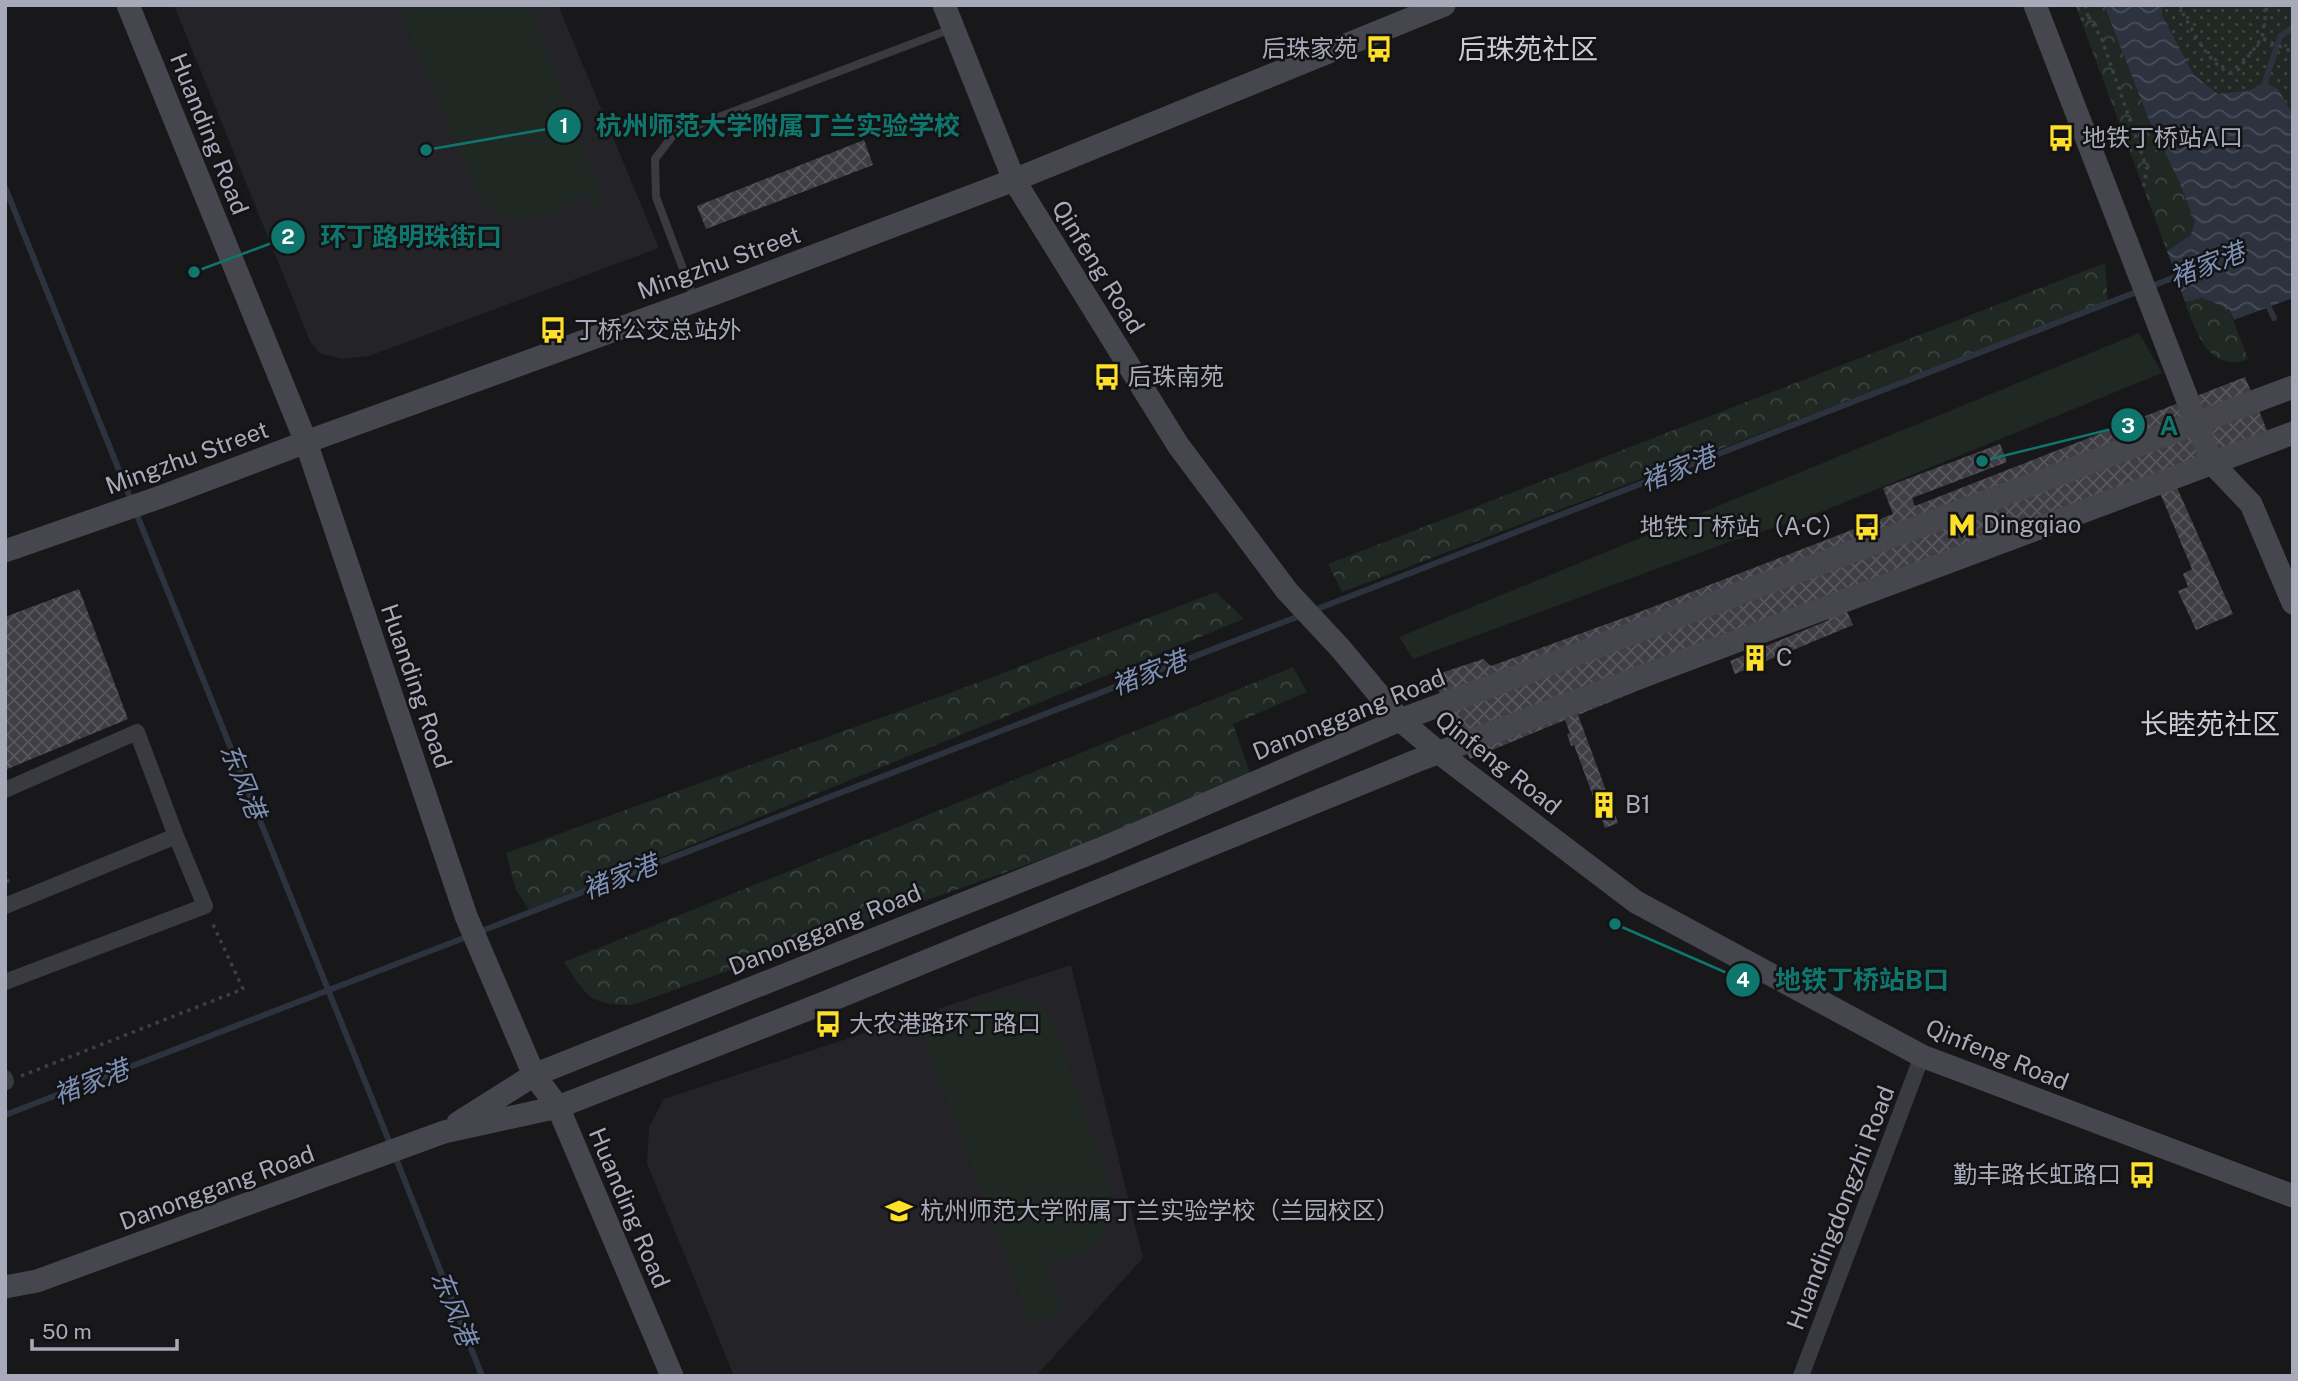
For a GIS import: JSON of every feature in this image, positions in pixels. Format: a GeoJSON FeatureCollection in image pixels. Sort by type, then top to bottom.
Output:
{"type":"FeatureCollection","features":[{"type":"Feature","properties":{"kind":"main road","name":"Huanding Road"},"geometry":{"type":"LineString","coordinates":[[128,5],[306,442],[466,916],[534,1075],[558,1107],[671,1376]]}},
{"type":"Feature","properties":{"kind":"main road","name":"Qinfeng Road"},"geometry":{"type":"LineString","coordinates":[[944,5],[1014,180],[1178,445],[1287,591],[1341,649],[1400,720],[1438,752],[1636,902],[1923,1056],[2293,1196]]}},
{"type":"Feature","properties":{"kind":"main road","name":"Mingzhu Street"},"geometry":{"type":"LineString","coordinates":[[5,551],[166,495],[695,301],[1014,180],[1444,5]]}},
{"type":"Feature","properties":{"kind":"main road"},"geometry":{"type":"LineString","coordinates":[[2035,5],[2212,463],[2251,504],[2293,603]]}},
{"type":"Feature","properties":{"kind":"main road","name":"Danonggang Road"},"geometry":{"type":"LineString","coordinates":[[444,1132],[534,1075],[1103,848],[1400,720],[2293,387]]}},
{"type":"Feature","properties":{"kind":"main road","name":"Danonggang Road"},"geometry":{"type":"LineString","coordinates":[[5,1287],[37,1281],[444,1132],[558,1107],[824,1003],[1438,752],[2293,433]]}},
{"type":"Feature","properties":{"kind":"street"},"geometry":{"type":"LineString","coordinates":[[5,790],[137,732],[205,906],[5,982]]}},
{"type":"Feature","properties":{"kind":"street"},"geometry":{"type":"LineString","coordinates":[[5,906],[176,836]]}},
{"type":"Feature","properties":{"kind":"street","name":"Huandingdongzhi Road"},"geometry":{"type":"LineString","coordinates":[[1801,1376],[1923,1056]]}},
{"type":"Feature","properties":{"kind":"lane"},"geometry":{"type":"LineString","coordinates":[[695,301],[656,197],[654,159],[674,134],[953,28]]}},
{"type":"Feature","properties":{"kind":"path"},"geometry":{"type":"LineString","coordinates":[[2085,5],[2088,16],[2101,37],[2147,169],[2143,189]]}},
{"type":"Feature","properties":{"kind":"path"},"geometry":{"type":"LineString","coordinates":[[2181,5],[2181,10],[2209,55],[2224,71],[2232,73],[2239,69],[2262,38],[2267,5]]}},
{"type":"Feature","properties":{"kind":"path"},"geometry":{"type":"LineString","coordinates":[[2081,20],[2088,16]]}},
{"type":"Feature","properties":{"kind":"path"},"geometry":{"type":"LineString","coordinates":[[2262,38],[2293,52]]}},
{"type":"Feature","properties":{"kind":"path"},"geometry":{"type":"LineString","coordinates":[[6,1080],[243,989],[205,906]]}},
{"type":"Feature","properties":{"kind":"shaded area"},"geometry":{"type":"Polygon","coordinates":[[[174,5],[558,5],[659,248],[369,356],[342,359],[319,353],[310,341],[174,5]]]}},
{"type":"Feature","properties":{"kind":"shaded area","name":"杭州师范大学附属丁兰实验学校（兰园校区）"},"geometry":{"type":"Polygon","coordinates":[[[1071,965],[1143,1258],[1036,1376],[734,1376],[647,1163],[649,1127],[664,1099],[1071,965]]]}},
{"type":"Feature","properties":{"kind":"green space"},"geometry":{"type":"Polygon","coordinates":[[[403,5],[528,5],[604,201],[591,205],[585,191],[556,212],[530,219],[506,218],[490,208],[482,200],[403,20],[403,5]]]}},
{"type":"Feature","properties":{"kind":"green space"},"geometry":{"type":"Polygon","coordinates":[[[2075,5],[2104,5],[2151,125],[2178,179],[2195,222],[2192,235],[2167,251],[2075,5]]]}},
{"type":"Feature","properties":{"kind":"green space"},"geometry":{"type":"Polygon","coordinates":[[[2162,5],[2293,5],[2293,115],[2250,90],[2218,94],[2194,75],[2162,15],[2162,5]]]}},
{"type":"Feature","properties":{"kind":"green space"},"geometry":{"type":"Polygon","coordinates":[[[2105,263],[2108,302],[1342,592],[1328,564],[2105,263]]]}},
{"type":"Feature","properties":{"kind":"green space"},"geometry":{"type":"Polygon","coordinates":[[[2202,298],[2229,309],[2248,359],[2223,361],[2206,347],[2199,337],[2185,302],[2202,298]]]}},
{"type":"Feature","properties":{"kind":"green space"},"geometry":{"type":"Polygon","coordinates":[[[2139,333],[2162,373],[1811,516],[1729,542],[1413,659],[1399,637],[2139,333]]]}},
{"type":"Feature","properties":{"kind":"green space"},"geometry":{"type":"Polygon","coordinates":[[[1216,592],[1244,619],[530,911],[516,890],[506,853],[966,687],[1216,592]]]}},
{"type":"Feature","properties":{"kind":"green space"},"geometry":{"type":"Polygon","coordinates":[[[1293,667],[1307,692],[1233,724],[1254,784],[632,1005],[606,1003],[590,996],[564,962],[1293,667]]]}},
{"type":"Feature","properties":{"kind":"green space"},"geometry":{"type":"Polygon","coordinates":[[[1012,996],[1029,1001],[1051,1016],[1107,1174],[1109,1194],[1107,1225],[1095,1246],[1067,1258],[1046,1261],[1062,1312],[1031,1325],[918,1024],[939,1016],[946,1031],[965,1009],[992,999],[1012,996]]]}},
{"type":"Feature","properties":{"kind":"water"},"geometry":{"type":"Polygon","coordinates":[[[2104,5],[2162,5],[2162,15],[2194,75],[2218,94],[2250,90],[2265,82],[2278,89],[2293,115],[2293,298],[2234,320],[2229,309],[2202,298],[2185,302],[2167,251],[2191,235],[2195,222],[2178,179],[2151,125],[2104,5]]]}},
{"type":"Feature","properties":{"kind":"building"},"geometry":{"type":"Polygon","coordinates":[[[864,140],[873,165],[706,229],[697,206],[864,140]]]}},
{"type":"Feature","properties":{"kind":"building","name":"Dingqiao"},"geometry":{"type":"Polygon","coordinates":[[[2245,377],[2269,435],[2171,474],[2233,614],[2196,630],[2178,591],[2188,587],[2183,574],[2192,569],[2155,481],[1845,607],[1853,625],[1735,674],[1730,661],[1829,620],[1826,614],[1578,715],[1618,823],[1605,828],[1574,745],[1571,746],[1565,720],[1470,759],[1432,676],[1483,659],[1491,666],[1893,514],[1883,488],[2000,444],[2007,462],[1912,498],[1915,506],[2245,377]]]}},
{"type":"Feature","properties":{"kind":"building"},"geometry":{"type":"Polygon","coordinates":[[[79,589],[128,719],[5,770],[5,617],[79,589]]]}},
{"type":"Feature","properties":{"kind":"waterway"},"geometry":{"type":"LineString","coordinates":[[2265,82],[2280,37],[2293,27]]}},
{"type":"Feature","properties":{"kind":"waterway","name":"东风港"},"geometry":{"type":"LineString","coordinates":[[5,187],[391,1146]]}},
{"type":"Feature","properties":{"kind":"waterway","name":"褚家港"},"geometry":{"type":"LineString","coordinates":[[1312,611],[2183,274]]}},
{"type":"Feature","properties":{"kind":"waterway"},"geometry":{"type":"LineString","coordinates":[[2266,301],[2274,318]]}},
{"type":"Feature","properties":{"kind":"waterway","name":"褚家港"},"geometry":{"type":"LineString","coordinates":[[479,932],[1302,615]]}},
{"type":"Feature","properties":{"kind":"waterway","name":"褚家港"},"geometry":{"type":"LineString","coordinates":[[5,1115],[469,936]]}},
{"type":"Feature","properties":{"kind":"waterway","name":"东风港"},"geometry":{"type":"LineString","coordinates":[[395,1156],[482,1376]]}},
{"type":"Feature","properties":{"kind":"place","name":"后珠家苑"},"geometry":{"type":"Point","coordinates":[1379,49]}},
{"type":"Feature","properties":{"kind":"place","name":"地铁丁桥站A口"},"geometry":{"type":"Point","coordinates":[2061,138]}},
{"type":"Feature","properties":{"kind":"place","name":"杭州师范大学附属丁兰实验学校"},"geometry":{"type":"Point","coordinates":[426,150]}},
{"type":"Feature","properties":{"kind":"place","name":"环丁路明珠街口"},"geometry":{"type":"Point","coordinates":[194,272]}},
{"type":"Feature","properties":{"kind":"place","name":"丁桥公交总站外"},"geometry":{"type":"Point","coordinates":[553,330]}},
{"type":"Feature","properties":{"kind":"place","name":"后珠南苑"},"geometry":{"type":"Point","coordinates":[1107,377]}},
{"type":"Feature","properties":{"kind":"place","name":"A"},"geometry":{"type":"Point","coordinates":[1982,461]}},
{"type":"Feature","properties":{"kind":"place","name":"Dingqiao"},"geometry":{"type":"Point","coordinates":[1962,525]}},
{"type":"Feature","properties":{"kind":"place","name":"地铁丁桥站（A·C）"},"geometry":{"type":"Point","coordinates":[1867,527]}},
{"type":"Feature","properties":{"kind":"place","name":"C"},"geometry":{"type":"Point","coordinates":[1755,658]}},
{"type":"Feature","properties":{"kind":"place","name":"B1"},"geometry":{"type":"Point","coordinates":[1604,805]}},
{"type":"Feature","properties":{"kind":"place","name":"地铁丁桥站B口"},"geometry":{"type":"Point","coordinates":[1615,924]}},
{"type":"Feature","properties":{"kind":"place","name":"大农港路环丁路口"},"geometry":{"type":"Point","coordinates":[828,1024]}},
{"type":"Feature","properties":{"kind":"place","name":"勤丰路长虹路口"},"geometry":{"type":"Point","coordinates":[2142,1175]}},
{"type":"Feature","properties":{"kind":"place","name":"杭州师范大学附属丁兰实验学校（兰园校区）"},"geometry":{"type":"Point","coordinates":[899,1211]}},
{"type":"Feature","properties":{"kind":"district","name":"后珠苑社区"},"geometry":{"type":"Point","coordinates":[1528,49]}},
{"type":"Feature","properties":{"kind":"district","name":"长睦苑社区"},"geometry":{"type":"Point","coordinates":[2210,724]}}]}
